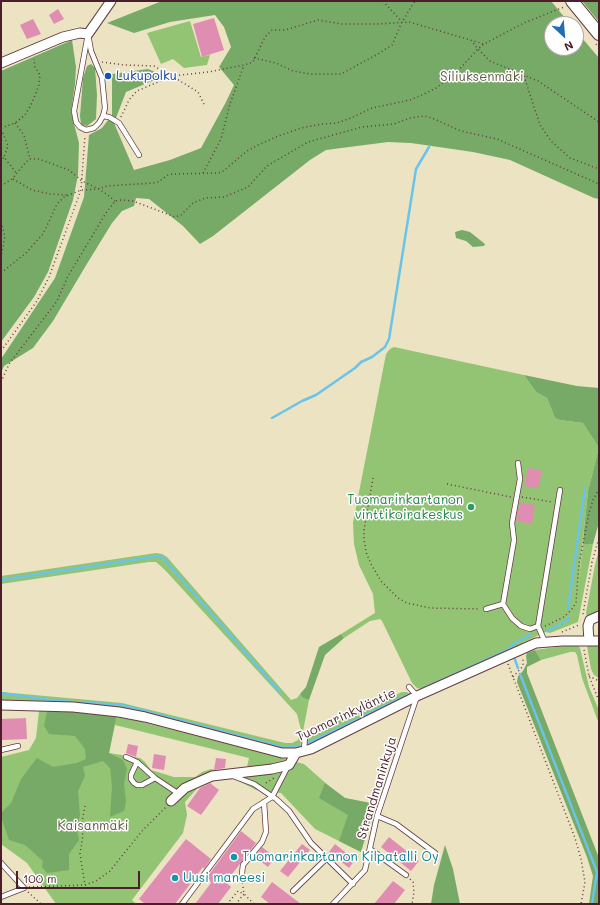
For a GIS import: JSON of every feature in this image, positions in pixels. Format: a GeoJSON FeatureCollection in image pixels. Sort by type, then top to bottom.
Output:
{"type":"FeatureCollection","features":[{"type":"Feature","properties":{"kind":"main road"},"geometry":{"type":"LineString","coordinates":[[569,4],[599,34]]}},
{"type":"Feature","properties":{"kind":"street"},"geometry":{"type":"LineString","coordinates":[[1,63],[63,37],[80,33],[88,34],[111,1]]}},
{"type":"Feature","properties":{"kind":"street"},"geometry":{"type":"LineString","coordinates":[[589,641],[588,626],[590,620],[599,616]]}},
{"type":"Feature","properties":{"kind":"street","name":"Tuomarinkyläntie"},"geometry":{"type":"LineString","coordinates":[[1,705],[73,708],[119,712],[145,717],[282,752],[300,752],[311,749],[417,696],[522,648],[536,643],[545,642],[599,641]]}},
{"type":"Feature","properties":{"kind":"street"},"geometry":{"type":"LineString","coordinates":[[171,801],[185,788],[212,776],[272,769],[289,765],[300,752]]}},
{"type":"Feature","properties":{"kind":"lane"},"geometry":{"type":"LineString","coordinates":[[88,34],[91,51],[102,78],[105,108],[99,123],[94,128],[86,130],[80,127],[76,122],[74,111],[88,34]]}},
{"type":"Feature","properties":{"kind":"lane"},"geometry":{"type":"LineString","coordinates":[[103,116],[119,122],[139,155]]}},
{"type":"Feature","properties":{"kind":"lane"},"geometry":{"type":"LineString","coordinates":[[518,462],[520,479],[512,523],[514,540],[503,604],[512,618],[521,626],[538,628]]}},
{"type":"Feature","properties":{"kind":"lane"},"geometry":{"type":"LineString","coordinates":[[545,642],[538,628],[560,490]]}},
{"type":"Feature","properties":{"kind":"lane"},"geometry":{"type":"LineString","coordinates":[[486,609],[503,604]]}},
{"type":"Feature","properties":{"kind":"lane"},"geometry":{"type":"LineString","coordinates":[[409,687],[417,696]]}},
{"type":"Feature","properties":{"kind":"lane","name":"Strandmaninkuja"},"geometry":{"type":"LineString","coordinates":[[333,904],[365,870],[377,816],[417,696]]}},
{"type":"Feature","properties":{"kind":"lane"},"geometry":{"type":"LineString","coordinates":[[300,752],[305,735]]}},
{"type":"Feature","properties":{"kind":"lane"},"geometry":{"type":"LineString","coordinates":[[1,750],[18,746]]}},
{"type":"Feature","properties":{"kind":"lane"},"geometry":{"type":"LineString","coordinates":[[126,757],[137,762],[155,778],[179,794]]}},
{"type":"Feature","properties":{"kind":"lane"},"geometry":{"type":"LineString","coordinates":[[137,762],[131,775],[131,779],[134,783],[137,785],[142,785],[155,778]]}},
{"type":"Feature","properties":{"kind":"lane"},"geometry":{"type":"LineString","coordinates":[[182,904],[253,809],[272,797],[289,765]]}},
{"type":"Feature","properties":{"kind":"lane"},"geometry":{"type":"LineString","coordinates":[[224,774],[254,784],[289,811],[311,843],[353,884]]}},
{"type":"Feature","properties":{"kind":"lane"},"geometry":{"type":"LineString","coordinates":[[242,874],[243,864],[262,842],[266,832],[264,802]]}},
{"type":"Feature","properties":{"kind":"lane"},"geometry":{"type":"LineString","coordinates":[[377,816],[396,824],[435,854]]}},
{"type":"Feature","properties":{"kind":"lane"},"geometry":{"type":"LineString","coordinates":[[370,849],[406,875]]}},
{"type":"Feature","properties":{"kind":"lane"},"geometry":{"type":"LineString","coordinates":[[293,891],[327,858]]}},
{"type":"Feature","properties":{"kind":"lane"},"geometry":{"type":"LineString","coordinates":[[1,863],[24,888],[1,897]]}},
{"type":"Feature","properties":{"kind":"path"},"geometry":{"type":"LineString","coordinates":[[383,1],[402,22]]}},
{"type":"Feature","properties":{"kind":"path"},"geometry":{"type":"LineString","coordinates":[[254,58],[276,63],[293,71],[310,74],[341,74],[392,45],[402,22],[415,1]]}},
{"type":"Feature","properties":{"kind":"path"},"geometry":{"type":"LineString","coordinates":[[1,273],[26,253],[43,234],[57,204],[64,197],[81,190],[99,189],[107,186],[158,182],[168,175],[174,174],[222,172],[247,151],[276,137],[301,128],[337,123],[372,108],[410,100],[424,94],[436,88],[454,75],[484,44],[531,20],[569,4]]}},
{"type":"Feature","properties":{"kind":"path"},"geometry":{"type":"LineString","coordinates":[[119,122],[129,100],[137,91],[172,76],[208,72],[253,62],[265,37],[272,30],[285,30],[318,20],[342,24],[380,24],[402,22],[415,24],[484,44]]}},
{"type":"Feature","properties":{"kind":"path"},"geometry":{"type":"LineString","coordinates":[[471,40],[490,61],[538,81],[599,122]]}},
{"type":"Feature","properties":{"kind":"path"},"geometry":{"type":"LineString","coordinates":[[1,128],[15,123],[25,115],[32,103],[39,85],[40,75],[35,67],[33,54]]}},
{"type":"Feature","properties":{"kind":"path"},"geometry":{"type":"LineString","coordinates":[[96,61],[125,65],[154,66],[198,92],[205,106]]}},
{"type":"Feature","properties":{"kind":"path"},"geometry":{"type":"LineString","coordinates":[[203,173],[221,139],[230,104],[244,65]]}},
{"type":"Feature","properties":{"kind":"path"},"geometry":{"type":"LineString","coordinates":[[523,75],[540,125],[551,141],[570,158],[599,169]]}},
{"type":"Feature","properties":{"kind":"path"},"geometry":{"type":"LineString","coordinates":[[1,382],[9,364],[57,301],[68,276],[106,214],[115,202],[121,200],[133,201],[175,217],[181,215],[193,204],[205,198],[224,198],[248,187],[267,166],[308,142],[362,127],[394,124],[410,118],[424,116],[461,131],[498,139],[599,184]]}},
{"type":"Feature","properties":{"kind":"path"},"geometry":{"type":"LineString","coordinates":[[15,123],[24,135],[30,158]]}},
{"type":"Feature","properties":{"kind":"path"},"geometry":{"type":"LineString","coordinates":[[1,351],[36,301],[49,277],[81,190],[86,130]]}},
{"type":"Feature","properties":{"kind":"path"},"geometry":{"type":"LineString","coordinates":[[1,162],[8,146],[2,132]]}},
{"type":"Feature","properties":{"kind":"path"},"geometry":{"type":"LineString","coordinates":[[4,157],[17,174]]}},
{"type":"Feature","properties":{"kind":"path"},"geometry":{"type":"LineString","coordinates":[[1,186],[12,179],[30,158]]}},
{"type":"Feature","properties":{"kind":"path"},"geometry":{"type":"LineString","coordinates":[[30,158],[39,159],[69,170],[82,181],[99,189],[115,202]]}},
{"type":"Feature","properties":{"kind":"path"},"geometry":{"type":"LineString","coordinates":[[12,179],[32,190],[50,194],[70,195]]}},
{"type":"Feature","properties":{"kind":"path"},"geometry":{"type":"LineString","coordinates":[[1,222],[5,237],[1,256]]}},
{"type":"Feature","properties":{"kind":"path"},"geometry":{"type":"LineString","coordinates":[[373,478],[364,530],[364,539],[369,558],[381,581],[398,598],[407,603],[418,606],[430,608],[486,609]]}},
{"type":"Feature","properties":{"kind":"path"},"geometry":{"type":"LineString","coordinates":[[447,484],[511,497],[517,496],[558,503]]}},
{"type":"Feature","properties":{"kind":"path"},"geometry":{"type":"LineString","coordinates":[[538,628],[564,617],[573,608],[576,602],[579,564],[589,513],[593,500],[599,489]]}},
{"type":"Feature","properties":{"kind":"path"},"geometry":{"type":"LineString","coordinates":[[592,562],[599,538]]}},
{"type":"Feature","properties":{"kind":"path"},"geometry":{"type":"LineString","coordinates":[[512,676],[523,666],[524,661],[522,648]]}},
{"type":"Feature","properties":{"kind":"path"},"geometry":{"type":"LineString","coordinates":[[506,656],[512,676],[575,838],[585,882],[582,904]]}},
{"type":"Feature","properties":{"kind":"path"},"geometry":{"type":"LineString","coordinates":[[589,676],[599,681]]}},
{"type":"Feature","properties":{"kind":"path"},"geometry":{"type":"LineString","coordinates":[[24,888],[86,885],[96,881],[110,871],[142,831],[171,801]]}},
{"type":"Feature","properties":{"kind":"path"},"geometry":{"type":"LineString","coordinates":[[85,806],[81,827],[83,835],[80,854],[86,885]]}},
{"type":"Feature","properties":{"kind":"path"},"geometry":{"type":"LineString","coordinates":[[236,904],[244,894],[242,874]]}},
{"type":"Feature","properties":{"kind":"path"},"geometry":{"type":"LineString","coordinates":[[406,875],[413,882],[414,892],[412,904]]}},
{"type":"Feature","properties":{"kind":"path"},"geometry":{"type":"LineString","coordinates":[[24,888],[41,904]]}},
{"type":"Feature","properties":{"kind":"path"},"geometry":{"type":"LineString","coordinates":[[227,904],[238,891],[244,894],[254,904]]}},
{"type":"Feature","properties":{"kind":"green space","name":"Siliuksenmäki"},"geometry":{"type":"Polygon","coordinates":[[[162,1],[551,1],[563,16],[544,16],[544,56],[584,56],[584,40],[599,58],[599,199],[510,160],[473,152],[411,143],[388,142],[326,150],[310,160],[213,236],[200,244],[183,226],[149,199],[136,198],[134,206],[122,211],[112,223],[53,321],[33,348],[4,366],[1,373],[1,359],[55,278],[84,197],[89,135],[102,128],[112,115],[112,74],[148,69],[164,76],[126,92],[114,123],[134,170],[170,160],[201,148],[234,85],[219,67],[231,47],[224,27],[215,15],[170,22],[134,33],[107,23],[162,1]]]}},
{"type":"Feature","properties":{"kind":"green space"},"geometry":{"type":"Polygon","coordinates":[[[582,1],[599,1],[599,22],[582,1]]]}},
{"type":"Feature","properties":{"kind":"green space"},"geometry":{"type":"Polygon","coordinates":[[[190,21],[201,57],[210,55],[207,65],[184,68],[173,59],[161,64],[147,33],[190,21]]]}},
{"type":"Feature","properties":{"kind":"green space"},"geometry":{"type":"Polygon","coordinates":[[[72,40],[76,67],[71,112],[79,143],[78,175],[73,200],[48,272],[34,297],[1,342],[1,71],[72,40]]]}},
{"type":"Feature","properties":{"kind":"green space"},"geometry":{"type":"Polygon","coordinates":[[[91,64],[95,68],[97,95],[96,119],[87,126],[81,124],[80,116],[83,78],[87,66],[91,64]]]}},
{"type":"Feature","properties":{"kind":"green space"},"geometry":{"type":"Polygon","coordinates":[[[462,230],[470,232],[485,244],[484,246],[473,247],[466,241],[456,238],[455,232],[462,230]]]}},
{"type":"Feature","properties":{"kind":"green space","name":"Tuomarinkartanon vinttikoirakeskus"},"geometry":{"type":"Polygon","coordinates":[[[394,347],[524,375],[536,392],[547,398],[555,418],[583,423],[599,448],[588,491],[577,595],[583,544],[593,544],[578,622],[550,633],[546,632],[524,642],[517,647],[422,689],[417,688],[412,683],[380,619],[370,621],[344,638],[341,634],[375,613],[373,594],[359,565],[354,544],[353,523],[386,354],[394,347]]]}},
{"type":"Feature","properties":{"kind":"green space"},"geometry":{"type":"Polygon","coordinates":[[[524,375],[577,386],[599,388],[599,448],[583,423],[555,418],[547,398],[536,392],[524,375]]]}},
{"type":"Feature","properties":{"kind":"green space"},"geometry":{"type":"Polygon","coordinates":[[[599,448],[599,522],[593,544],[583,544],[588,491],[599,448]]]}},
{"type":"Feature","properties":{"kind":"green space"},"geometry":{"type":"Polygon","coordinates":[[[599,549],[599,613],[587,617],[586,613],[599,549]]]}},
{"type":"Feature","properties":{"kind":"green space"},"geometry":{"type":"Polygon","coordinates":[[[156,553],[167,557],[291,700],[297,698],[300,694],[303,698],[309,700],[300,747],[297,749],[284,749],[133,711],[1,702],[1,692],[122,703],[285,743],[292,743],[298,740],[301,730],[297,714],[156,562],[1,584],[1,576],[156,553]]]}},
{"type":"Feature","properties":{"kind":"green space"},"geometry":{"type":"Polygon","coordinates":[[[341,634],[344,638],[325,655],[309,700],[303,698],[300,694],[306,687],[319,647],[341,634]]]}},
{"type":"Feature","properties":{"kind":"green space"},"geometry":{"type":"Polygon","coordinates":[[[564,646],[578,646],[580,648],[589,687],[599,710],[599,724],[582,678],[575,652],[541,660],[535,650],[564,646]]]}},
{"type":"Feature","properties":{"kind":"green space"},"geometry":{"type":"Polygon","coordinates":[[[587,646],[599,646],[599,678],[594,675],[591,669],[587,646]]]}},
{"type":"Feature","properties":{"kind":"green space"},"geometry":{"type":"Polygon","coordinates":[[[535,650],[541,660],[527,667],[527,673],[599,858],[599,904],[589,904],[593,876],[587,857],[517,682],[518,676],[523,671],[527,663],[527,653],[535,650]]]}},
{"type":"Feature","properties":{"kind":"green space"},"geometry":{"type":"Polygon","coordinates":[[[402,692],[407,692],[410,695],[312,744],[308,744],[307,738],[312,733],[402,692]]]}},
{"type":"Feature","properties":{"kind":"green space","name":"Kaisanmäki"},"geometry":{"type":"Polygon","coordinates":[[[39,711],[95,713],[139,721],[304,764],[345,798],[375,804],[361,852],[315,829],[281,793],[256,790],[231,777],[205,780],[185,802],[187,815],[183,833],[132,900],[136,904],[56,904],[27,863],[1,844],[1,757],[29,750],[36,738],[39,711]],[[115,725],[109,753],[140,758],[151,770],[174,777],[195,777],[202,772],[211,769],[225,772],[247,767],[249,758],[115,725]]]}},
{"type":"Feature","properties":{"kind":"green space"},"geometry":{"type":"Polygon","coordinates":[[[47,711],[95,713],[116,717],[109,753],[123,760],[127,769],[124,784],[126,802],[124,811],[110,817],[112,786],[110,768],[103,761],[83,767],[85,776],[78,791],[80,815],[77,829],[79,840],[69,854],[69,870],[47,873],[42,867],[43,861],[25,845],[9,840],[1,813],[11,803],[21,779],[37,758],[53,767],[77,763],[86,759],[85,749],[75,736],[49,734],[44,726],[47,711]]]}},
{"type":"Feature","properties":{"kind":"green space"},"geometry":{"type":"Polygon","coordinates":[[[325,783],[345,798],[375,804],[361,852],[339,841],[348,815],[319,798],[325,783]]]}},
{"type":"Feature","properties":{"kind":"green space"},"geometry":{"type":"Polygon","coordinates":[[[445,845],[453,869],[460,904],[431,904],[434,885],[445,845]]]}},
{"type":"Feature","properties":{"kind":"building"},"geometry":{"type":"Polygon","coordinates":[[[58,9],[64,19],[54,24],[49,15],[58,9]]]}},
{"type":"Feature","properties":{"kind":"building"},"geometry":{"type":"Polygon","coordinates":[[[214,18],[224,50],[202,57],[193,24],[214,18]]]}},
{"type":"Feature","properties":{"kind":"building"},"geometry":{"type":"Polygon","coordinates":[[[33,19],[41,34],[27,39],[20,25],[33,19]]]}},
{"type":"Feature","properties":{"kind":"building"},"geometry":{"type":"Polygon","coordinates":[[[528,468],[542,470],[538,488],[524,486],[528,468]]]}},
{"type":"Feature","properties":{"kind":"building"},"geometry":{"type":"Polygon","coordinates":[[[520,502],[535,505],[532,524],[516,521],[520,502]]]}},
{"type":"Feature","properties":{"kind":"building"},"geometry":{"type":"Polygon","coordinates":[[[26,718],[27,739],[2,740],[1,719],[26,718]]]}},
{"type":"Feature","properties":{"kind":"building"},"geometry":{"type":"Polygon","coordinates":[[[128,744],[138,746],[136,757],[126,753],[128,744]]]}},
{"type":"Feature","properties":{"kind":"building"},"geometry":{"type":"Polygon","coordinates":[[[154,754],[166,756],[164,770],[152,768],[154,754]]]}},
{"type":"Feature","properties":{"kind":"building"},"geometry":{"type":"Polygon","coordinates":[[[216,758],[226,759],[225,768],[214,770],[216,758]]]}},
{"type":"Feature","properties":{"kind":"building"},"geometry":{"type":"Polygon","coordinates":[[[210,783],[219,790],[201,815],[187,806],[200,788],[210,783]]]}},
{"type":"Feature","properties":{"kind":"building","name":"Tuomarinkartanon Kilpatalli Oy"},"geometry":{"type":"Polygon","coordinates":[[[241,831],[256,843],[226,882],[231,887],[218,904],[195,904],[211,883],[208,876],[241,831]]]}},
{"type":"Feature","properties":{"kind":"building"},"geometry":{"type":"Polygon","coordinates":[[[389,837],[419,861],[411,871],[381,847],[389,837]]]}},
{"type":"Feature","properties":{"kind":"building","name":"Uusi maneesi"},"geometry":{"type":"Polygon","coordinates":[[[186,839],[211,859],[204,869],[203,867],[175,904],[145,904],[139,899],[186,839]]]}},
{"type":"Feature","properties":{"kind":"building"},"geometry":{"type":"Polygon","coordinates":[[[302,844],[310,850],[288,877],[280,871],[302,844]]]}},
{"type":"Feature","properties":{"kind":"building"},"geometry":{"type":"Polygon","coordinates":[[[335,844],[355,860],[349,868],[329,852],[335,844]]]}},
{"type":"Feature","properties":{"kind":"building"},"geometry":{"type":"Polygon","coordinates":[[[262,847],[275,857],[268,867],[255,857],[262,847]]]}},
{"type":"Feature","properties":{"kind":"building"},"geometry":{"type":"Polygon","coordinates":[[[393,881],[405,890],[394,904],[374,904],[393,881]]]}},
{"type":"Feature","properties":{"kind":"building"},"geometry":{"type":"Polygon","coordinates":[[[272,882],[301,904],[270,904],[261,897],[272,882]]]}},
{"type":"Feature","properties":{"kind":"waterway"},"geometry":{"type":"LineString","coordinates":[[272,418],[316,395],[355,368],[361,362],[372,357],[385,347],[389,339],[416,169],[429,147]]}},
{"type":"Feature","properties":{"kind":"waterway"},"geometry":{"type":"LineString","coordinates":[[568,609],[585,488]]}},
{"type":"Feature","properties":{"kind":"waterway"},"geometry":{"type":"LineString","coordinates":[[1,580],[158,556],[162,557],[281,693]]}},
{"type":"Feature","properties":{"kind":"waterway"},"geometry":{"type":"LineString","coordinates":[[547,631],[568,620],[569,616]]}},
{"type":"Feature","properties":{"kind":"waterway"},"geometry":{"type":"LineString","coordinates":[[510,649],[512,645],[530,635]]}},
{"type":"Feature","properties":{"kind":"waterway"},"geometry":{"type":"LineString","coordinates":[[422,689],[510,649]]}},
{"type":"Feature","properties":{"kind":"waterway"},"geometry":{"type":"LineString","coordinates":[[514,657],[518,668]]}},
{"type":"Feature","properties":{"kind":"waterway"},"geometry":{"type":"LineString","coordinates":[[520,674],[597,872],[592,904]]}},
{"type":"Feature","properties":{"kind":"waterway"},"geometry":{"type":"LineString","coordinates":[[1,693],[57,701],[122,705],[285,748],[300,746]]}},
{"type":"Feature","properties":{"kind":"waterway"},"geometry":{"type":"LineString","coordinates":[[308,743],[409,694]]}},
{"type":"Feature","properties":{"kind":"place","name":"Lukupolku"},"geometry":{"type":"Point","coordinates":[108,76]}},
{"type":"Feature","properties":{"kind":"place","name":"Tuomarinkartanon vinttikoirakeskus"},"geometry":{"type":"Point","coordinates":[471,507]}},
{"type":"Feature","properties":{"kind":"place","name":"Tuomarinkartanon Kilpatalli Oy"},"geometry":{"type":"Point","coordinates":[234,857]}},
{"type":"Feature","properties":{"kind":"place","name":"Uusi maneesi"},"geometry":{"type":"Point","coordinates":[175,878]}}]}
